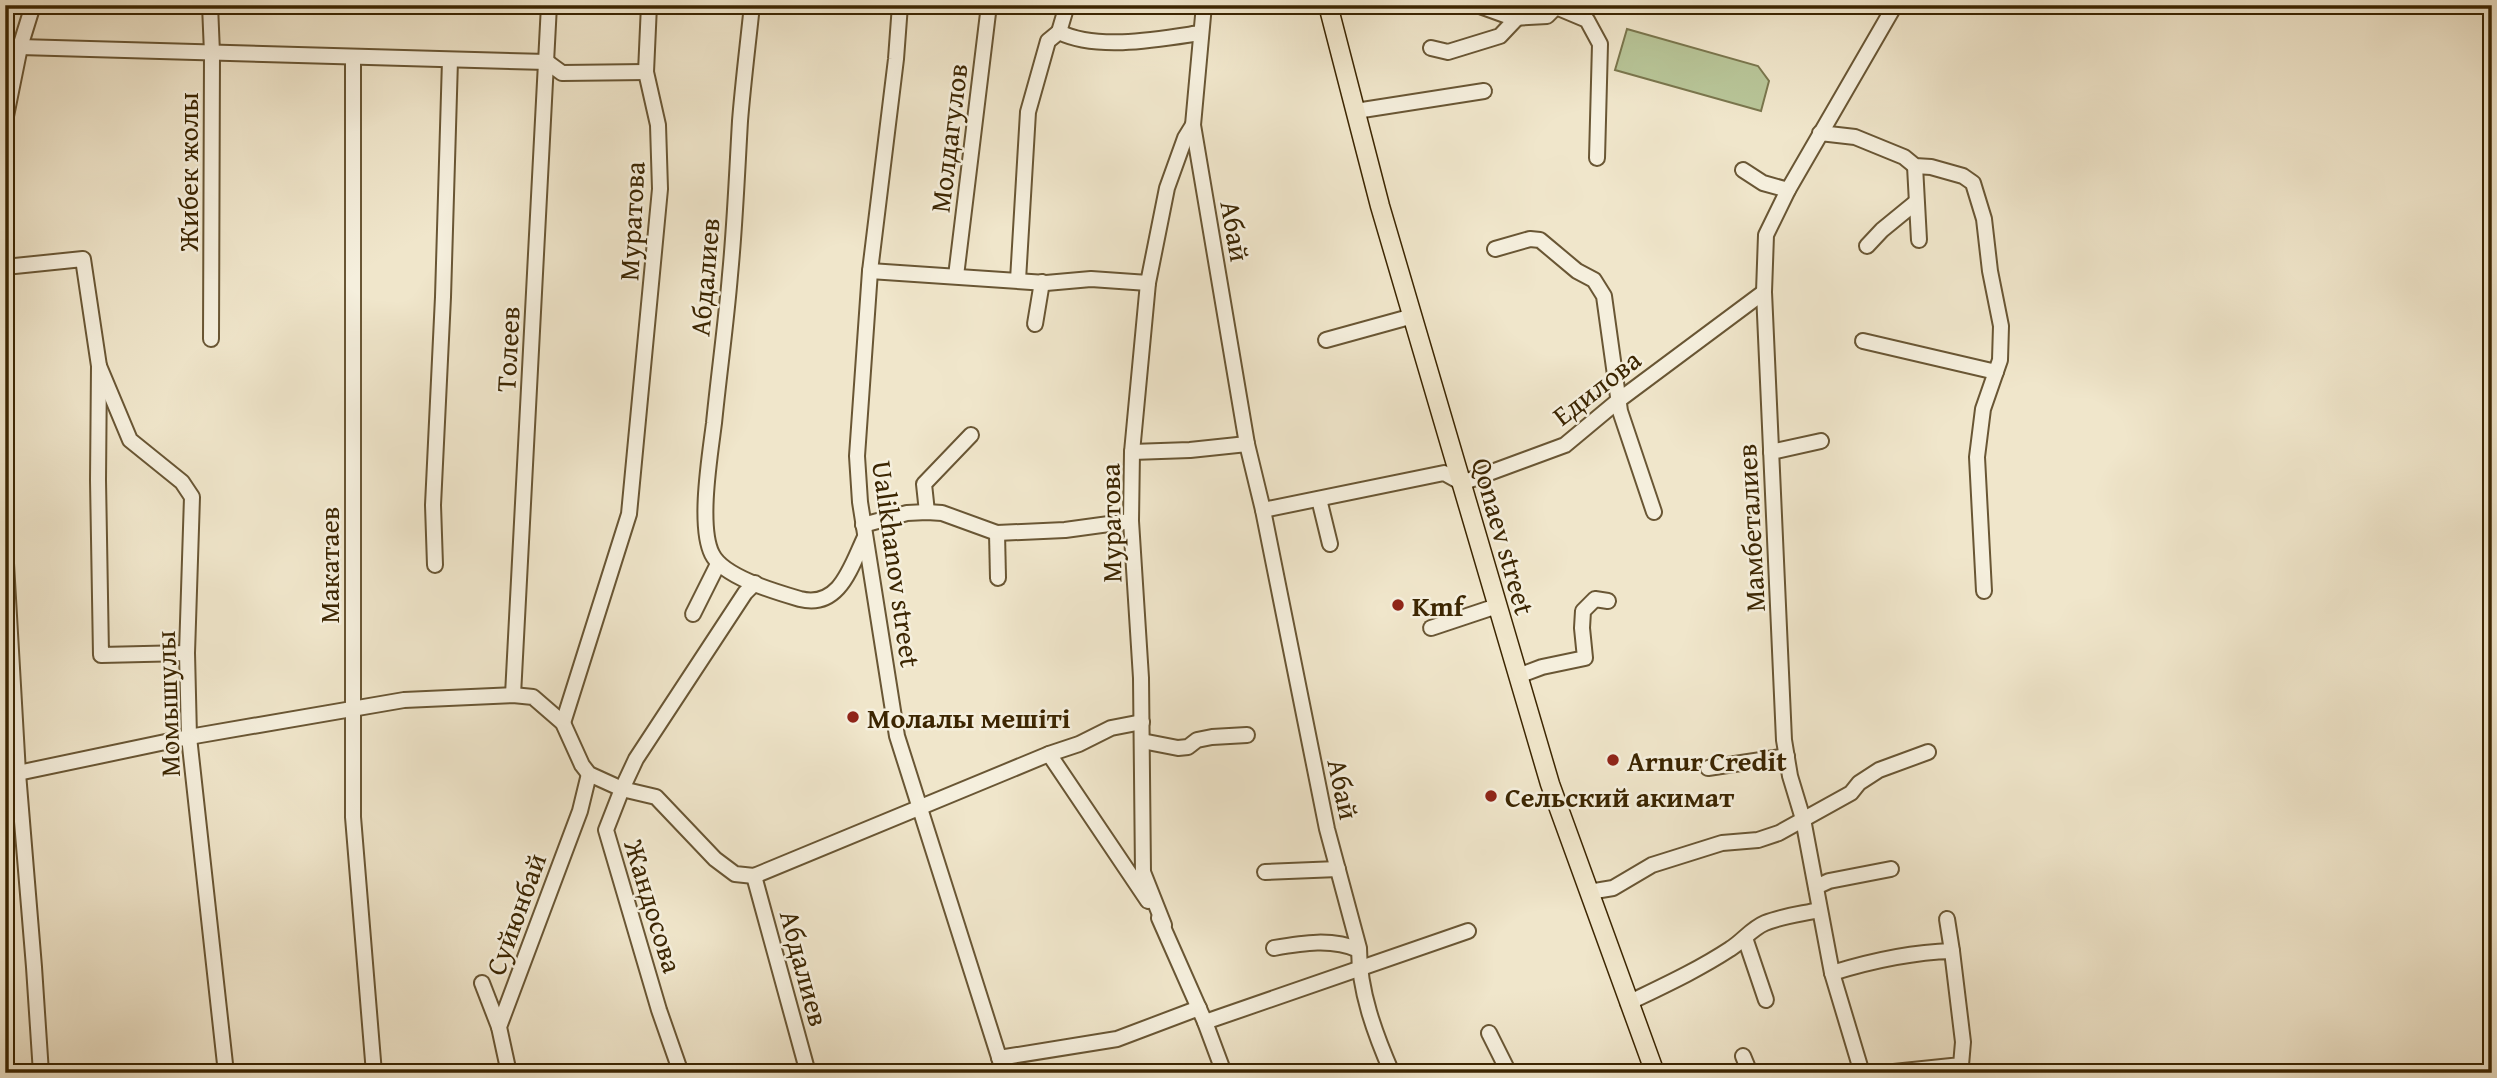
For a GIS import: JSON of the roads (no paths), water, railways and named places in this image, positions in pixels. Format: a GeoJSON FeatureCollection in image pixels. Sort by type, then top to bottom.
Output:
{"type":"FeatureCollection","features":[{"type":"Feature","properties":{"kind":"main road","name":"Qonaev street"},"geometry":{"type":"LineString","coordinates":[[1328,5],[1380,206],[1550,784],[1654,1073]]}},
{"type":"Feature","properties":{"kind":"street"},"geometry":{"type":"LineString","coordinates":[[5,121],[20,47],[33,5]]}},
{"type":"Feature","properties":{"kind":"street","name":"Жибек жолы"},"geometry":{"type":"LineString","coordinates":[[211,5],[211,339]]}},
{"type":"Feature","properties":{"kind":"street","name":"Толеев"},"geometry":{"type":"LineString","coordinates":[[513,695],[549,5]]}},
{"type":"Feature","properties":{"kind":"street","name":"Муратова"},"geometry":{"type":"LineString","coordinates":[[563,723],[629,514],[660,189],[658,125],[646,72],[649,5]]}},
{"type":"Feature","properties":{"kind":"street","name":"Абдалиев"},"geometry":{"type":"LineString","coordinates":[[715,559],[706,535],[707,482],[730,274],[752,5]]}},
{"type":"Feature","properties":{"kind":"street","name":"Ualikhanov street"},"geometry":{"type":"LineString","coordinates":[[900,5],[870,271],[857,456],[864,531],[897,736],[1004,1073]]}},
{"type":"Feature","properties":{"kind":"street","name":"Молдагулов"},"geometry":{"type":"LineString","coordinates":[[956,276],[989,5]]}},
{"type":"Feature","properties":{"kind":"street"},"geometry":{"type":"LineString","coordinates":[[1018,280],[1028,112],[1048,41],[1059,32],[1067,5]]}},
{"type":"Feature","properties":{"kind":"street"},"geometry":{"type":"LineString","coordinates":[[1193,125],[1204,5]]}},
{"type":"Feature","properties":{"kind":"street"},"geometry":{"type":"LineString","coordinates":[[1478,5],[1517,18],[1546,16],[1557,6],[1587,20],[1600,44],[1597,158]]}},
{"type":"Feature","properties":{"kind":"street","name":"Мамбеталиев"},"geometry":{"type":"LineString","coordinates":[[1862,1073],[1832,973],[1803,820],[1784,740],[1764,292],[1766,235],[1788,190],[1895,5]]}},
{"type":"Feature","properties":{"kind":"street"},"geometry":{"type":"LineString","coordinates":[[1431,48],[1448,52],[1500,36],[1517,18]]}},
{"type":"Feature","properties":{"kind":"street"},"geometry":{"type":"LineString","coordinates":[[1059,32],[1071,38],[1142,42],[1200,33]]}},
{"type":"Feature","properties":{"kind":"street"},"geometry":{"type":"LineString","coordinates":[[5,44],[20,47],[547,62],[562,73],[646,72]]}},
{"type":"Feature","properties":{"kind":"street","name":"Макатаев"},"geometry":{"type":"LineString","coordinates":[[353,57],[353,817],[374,1073]]}},
{"type":"Feature","properties":{"kind":"street"},"geometry":{"type":"LineString","coordinates":[[435,565],[433,505],[450,60]]}},
{"type":"Feature","properties":{"kind":"street"},"geometry":{"type":"LineString","coordinates":[[1356,111],[1484,91]]}},
{"type":"Feature","properties":{"kind":"street","name":"Муратова"},"geometry":{"type":"LineString","coordinates":[[1193,125],[1185,138],[1167,188],[1148,283],[1132,452],[1131,521],[1142,722],[1143,872],[1224,1073]]}},
{"type":"Feature","properties":{"kind":"street","name":"Абай"},"geometry":{"type":"LineString","coordinates":[[1193,125],[1247,444],[1263,510],[1327,829],[1359,950],[1360,968],[1377,1037],[1392,1073]]}},
{"type":"Feature","properties":{"kind":"street"},"geometry":{"type":"LineString","coordinates":[[1820,133],[1855,137],[1904,157],[1914,166],[1931,167],[1963,176],[1973,183],[1984,219],[1990,271],[2001,326],[2000,360],[1983,409],[1977,457],[1984,591]]}},
{"type":"Feature","properties":{"kind":"street"},"geometry":{"type":"LineString","coordinates":[[1914,166],[1919,240]]}},
{"type":"Feature","properties":{"kind":"street"},"geometry":{"type":"LineString","coordinates":[[1743,170],[1763,183],[1788,190]]}},
{"type":"Feature","properties":{"kind":"street"},"geometry":{"type":"LineString","coordinates":[[1867,246],[1915,203]]}},
{"type":"Feature","properties":{"kind":"street"},"geometry":{"type":"LineString","coordinates":[[1495,249],[1530,239],[1540,240],[1579,273],[1594,280],[1604,296],[1620,411],[1654,512]]}},
{"type":"Feature","properties":{"kind":"street"},"geometry":{"type":"LineString","coordinates":[[5,267],[83,259],[99,366],[101,655],[187,653]]}},
{"type":"Feature","properties":{"kind":"street"},"geometry":{"type":"LineString","coordinates":[[870,271],[1042,282],[1091,279],[1148,283]]}},
{"type":"Feature","properties":{"kind":"street"},"geometry":{"type":"LineString","coordinates":[[1563,277],[1579,273]]}},
{"type":"Feature","properties":{"kind":"street"},"geometry":{"type":"LineString","coordinates":[[1035,324],[1042,282]]}},
{"type":"Feature","properties":{"kind":"street","name":"Едилова"},"geometry":{"type":"LineString","coordinates":[[1462,483],[1565,445],[1619,400],[1764,292]]}},
{"type":"Feature","properties":{"kind":"street"},"geometry":{"type":"LineString","coordinates":[[1326,340],[1413,316]]}},
{"type":"Feature","properties":{"kind":"street"},"geometry":{"type":"LineString","coordinates":[[1863,341],[1996,372]]}},
{"type":"Feature","properties":{"kind":"street","name":"Момышулы"},"geometry":{"type":"LineString","coordinates":[[99,366],[130,440],[182,482],[192,497],[187,653],[189,737],[226,1073]]}},
{"type":"Feature","properties":{"kind":"street"},"geometry":{"type":"LineString","coordinates":[[927,512],[924,484],[971,435]]}},
{"type":"Feature","properties":{"kind":"street"},"geometry":{"type":"LineString","coordinates":[[1771,452],[1821,441]]}},
{"type":"Feature","properties":{"kind":"street"},"geometry":{"type":"LineString","coordinates":[[1132,452],[1247,444]]}},
{"type":"Feature","properties":{"kind":"street"},"geometry":{"type":"LineString","coordinates":[[1263,510],[1444,473],[1462,483]]}},
{"type":"Feature","properties":{"kind":"street"},"geometry":{"type":"LineString","coordinates":[[1319,499],[1330,544]]}},
{"type":"Feature","properties":{"kind":"street"},"geometry":{"type":"LineString","coordinates":[[693,614],[715,559],[741,578],[755,583],[810,601],[829,597],[842,585],[864,531],[906,513],[942,513],[996,533],[1065,530],[1131,521]]}},
{"type":"Feature","properties":{"kind":"street"},"geometry":{"type":"LineString","coordinates":[[996,533],[998,578]]}},
{"type":"Feature","properties":{"kind":"street"},"geometry":{"type":"LineString","coordinates":[[5,546],[18,773],[41,1073]]}},
{"type":"Feature","properties":{"kind":"street","name":"Жандосова"},"geometry":{"type":"LineString","coordinates":[[681,1073],[655,996],[606,830],[636,759],[745,593],[755,583]]}},
{"type":"Feature","properties":{"kind":"street"},"geometry":{"type":"LineString","coordinates":[[1518,676],[1542,667],[1585,657],[1583,611],[1595,599],[1608,601]]}},
{"type":"Feature","properties":{"kind":"street"},"geometry":{"type":"LineString","coordinates":[[1431,628],[1497,606]]}},
{"type":"Feature","properties":{"kind":"street"},"geometry":{"type":"LineString","coordinates":[[18,773],[189,737],[404,700],[513,695],[533,698],[563,723],[582,765],[589,774],[622,789],[656,797],[715,859],[735,874],[754,876],[1079,744],[1111,728],[1142,722]]}},
{"type":"Feature","properties":{"kind":"street"},"geometry":{"type":"LineString","coordinates":[[1142,741],[1178,748],[1188,747],[1205,738],[1247,735]]}},
{"type":"Feature","properties":{"kind":"street"},"geometry":{"type":"LineString","coordinates":[[1589,892],[1614,888],[1652,865],[1722,843],[1758,840],[1779,833],[1851,793],[1859,783],[1879,770],[1928,752]]}},
{"type":"Feature","properties":{"kind":"street","name":"Муратова"},"geometry":{"type":"LineString","coordinates":[[1049,754],[1164,925]]}},
{"type":"Feature","properties":{"kind":"street"},"geometry":{"type":"LineString","coordinates":[[1708,768],[1787,756]]}},
{"type":"Feature","properties":{"kind":"street","name":"Суйюнбай"},"geometry":{"type":"LineString","coordinates":[[499,1027],[580,811],[589,774]]}},
{"type":"Feature","properties":{"kind":"street"},"geometry":{"type":"LineString","coordinates":[[1265,872],[1338,869]]}},
{"type":"Feature","properties":{"kind":"street"},"geometry":{"type":"LineString","coordinates":[[1816,887],[1829,881],[1891,870]]}},
{"type":"Feature","properties":{"kind":"street","name":"Абдалиев"},"geometry":{"type":"LineString","coordinates":[[754,876],[808,1073]]}},
{"type":"Feature","properties":{"kind":"street"},"geometry":{"type":"LineString","coordinates":[[1628,1003],[1692,972],[1745,938],[1751,930],[1768,922],[1819,910]]}},
{"type":"Feature","properties":{"kind":"street"},"geometry":{"type":"LineString","coordinates":[[1884,1073],[1961,1065],[1963,1042],[1947,919]]}},
{"type":"Feature","properties":{"kind":"street"},"geometry":{"type":"LineString","coordinates":[[1205,1022],[1468,931]]}},
{"type":"Feature","properties":{"kind":"street"},"geometry":{"type":"LineString","coordinates":[[1745,938],[1766,1000]]}},
{"type":"Feature","properties":{"kind":"street"},"geometry":{"type":"LineString","coordinates":[[1274,947],[1312,942],[1346,944],[1359,950]]}},
{"type":"Feature","properties":{"kind":"street"},"geometry":{"type":"LineString","coordinates":[[1832,973],[1886,958],[1952,951]]}},
{"type":"Feature","properties":{"kind":"street"},"geometry":{"type":"LineString","coordinates":[[482,984],[499,1027],[509,1073]]}},
{"type":"Feature","properties":{"kind":"street"},"geometry":{"type":"LineString","coordinates":[[999,1058],[1117,1039],[1199,1008]]}},
{"type":"Feature","properties":{"kind":"street"},"geometry":{"type":"LineString","coordinates":[[1489,1033],[1509,1073]]}},
{"type":"Feature","properties":{"kind":"street"},"geometry":{"type":"LineString","coordinates":[[1743,1056],[1750,1073]]}},
{"type":"Feature","properties":{"kind":"place","name":"Kmf"},"geometry":{"type":"Point","coordinates":[1398,605]}},
{"type":"Feature","properties":{"kind":"place","name":"Молалы мешіті"},"geometry":{"type":"Point","coordinates":[853,717]}},
{"type":"Feature","properties":{"kind":"place","name":"Arnur Credit"},"geometry":{"type":"Point","coordinates":[1613,760]}},
{"type":"Feature","properties":{"kind":"place","name":"Сельский акимат"},"geometry":{"type":"Point","coordinates":[1491,796]}}]}
